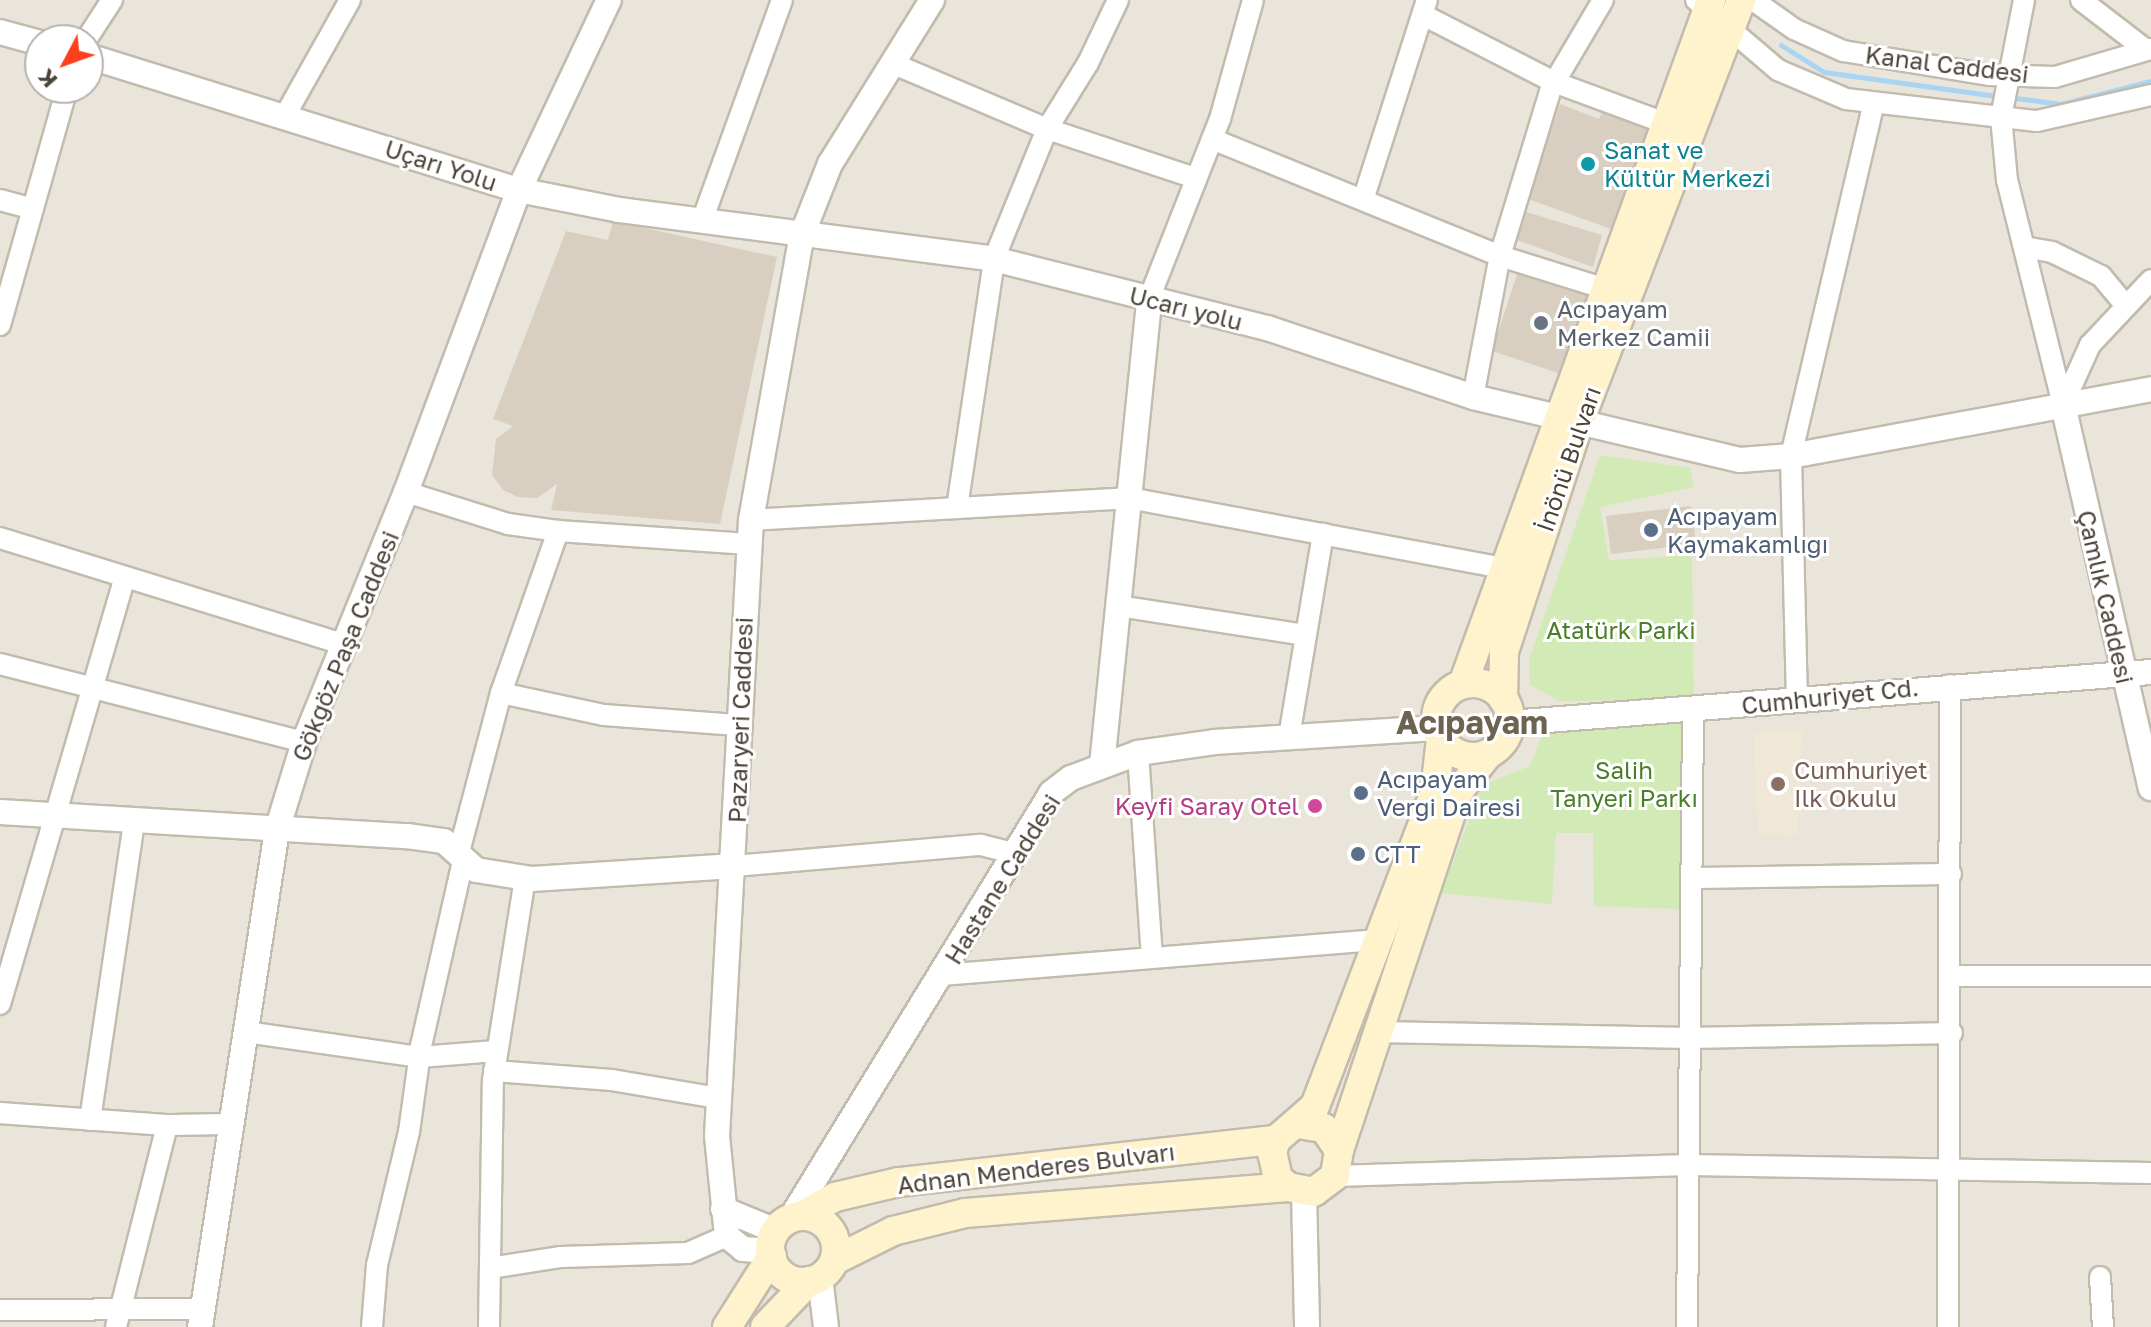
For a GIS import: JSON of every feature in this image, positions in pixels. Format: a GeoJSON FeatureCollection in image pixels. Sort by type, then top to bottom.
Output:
{"type":"FeatureCollection","features":[{"type":"Feature","properties":{"kind":"main road","name":"İnönü Bulvarı"},"geometry":{"type":"LineString","coordinates":[[1463,684],[1507,569],[1741,0]]}},
{"type":"Feature","properties":{"kind":"main road","name":"İnönü Bulvarı"},"geometry":{"type":"LineString","coordinates":[[1507,711],[1504,652],[1606,289],[1704,4]]}},
{"type":"Feature","properties":{"kind":"main road"},"geometry":{"type":"LineString","coordinates":[[1463,684],[1485,685],[1507,711],[1506,735],[1458,792],[1337,1163],[1326,1186],[1296,1190],[1273,1166],[1287,1132],[1315,1106],[1435,791],[1444,696],[1463,684]]}},
{"type":"Feature","properties":{"kind":"main road"},"geometry":{"type":"LineString","coordinates":[[1439,733],[1457,753],[1489,753]]}},
{"type":"Feature","properties":{"kind":"main road"},"geometry":{"type":"LineString","coordinates":[[1287,1132],[1324,1128],[1337,1163]]}},
{"type":"Feature","properties":{"kind":"main road","name":"Adnan Menderes Bulvarı"},"geometry":{"type":"LineString","coordinates":[[727,1327],[782,1235],[835,1197],[899,1182],[1287,1132]]}},
{"type":"Feature","properties":{"kind":"main road","name":"Adnan Menderes Bulvarı"},"geometry":{"type":"LineString","coordinates":[[765,1327],[821,1273],[893,1231],[965,1213],[1296,1190]]}},
{"type":"Feature","properties":{"kind":"main road"},"geometry":{"type":"LineString","coordinates":[[829,1228],[821,1273],[787,1278],[782,1235],[829,1228]]}},
{"type":"Feature","properties":{"kind":"street"},"geometry":{"type":"LineString","coordinates":[[96,24],[112,0]]}},
{"type":"Feature","properties":{"kind":"street"},"geometry":{"type":"LineString","coordinates":[[286,114],[350,0]]}},
{"type":"Feature","properties":{"kind":"street","name":"Gökgöz Paşa Caddesi"},"geometry":{"type":"LineString","coordinates":[[201,1318],[277,830],[304,742],[406,492],[519,190],[609,0]]}},
{"type":"Feature","properties":{"kind":"street"},"geometry":{"type":"LineString","coordinates":[[702,221],[782,0]]}},
{"type":"Feature","properties":{"kind":"street","name":"Pazaryeri Caddesi"},"geometry":{"type":"LineString","coordinates":[[727,1236],[717,1098],[734,866],[737,725],[751,520],[802,235],[830,164],[932,0]]}},
{"type":"Feature","properties":{"kind":"street"},"geometry":{"type":"LineString","coordinates":[[957,508],[994,259],[1047,129],[1088,63],[1118,0]]}},
{"type":"Feature","properties":{"kind":"street"},"geometry":{"type":"LineString","coordinates":[[1102,765],[1149,299],[1212,139],[1252,0]]}},
{"type":"Feature","properties":{"kind":"street"},"geometry":{"type":"LineString","coordinates":[[1473,397],[1500,256],[1554,82],[1603,0]]}},
{"type":"Feature","properties":{"kind":"street","name":"Kanal Caddesi"},"geometry":{"type":"LineString","coordinates":[[1753,0],[1794,29],[1843,51],[2009,76],[2055,77],[2149,49]]}},
{"type":"Feature","properties":{"kind":"street"},"geometry":{"type":"LineString","coordinates":[[2024,0],[2003,112],[2007,180],[2063,405]]}},
{"type":"Feature","properties":{"kind":"street"},"geometry":{"type":"LineString","coordinates":[[2081,0],[2149,49]]}},
{"type":"Feature","properties":{"kind":"street","name":"Kanal Caddesi"},"geometry":{"type":"LineString","coordinates":[[1704,4],[1729,31],[1778,70],[1846,99],[2003,112],[2037,121],[2151,95]]}},
{"type":"Feature","properties":{"kind":"street"},"geometry":{"type":"LineString","coordinates":[[1364,197],[1425,8],[1554,82],[1665,123]]}},
{"type":"Feature","properties":{"kind":"street"},"geometry":{"type":"LineString","coordinates":[[0,32],[24,39]]}},
{"type":"Feature","properties":{"kind":"street","name":"Uçarı Yolu"},"geometry":{"type":"LineString","coordinates":[[104,61],[286,114],[519,190],[802,235]]}},
{"type":"Feature","properties":{"kind":"street"},"geometry":{"type":"LineString","coordinates":[[894,64],[1047,129],[1195,178]]}},
{"type":"Feature","properties":{"kind":"street"},"geometry":{"type":"LineString","coordinates":[[1797,702],[1791,456],[1874,103]]}},
{"type":"Feature","properties":{"kind":"street"},"geometry":{"type":"LineString","coordinates":[[0,325],[63,104]]}},
{"type":"Feature","properties":{"kind":"street"},"geometry":{"type":"LineString","coordinates":[[1212,139],[1364,197],[1500,256],[1606,289]]}},
{"type":"Feature","properties":{"kind":"street"},"geometry":{"type":"LineString","coordinates":[[0,200],[33,209]]}},
{"type":"Feature","properties":{"kind":"street","name":"Ucarı yolu"},"geometry":{"type":"LineString","coordinates":[[802,235],[994,259],[1267,328],[1473,397],[1740,460],[1791,456],[2151,389]]}},
{"type":"Feature","properties":{"kind":"street"},"geometry":{"type":"LineString","coordinates":[[2024,247],[2052,252],[2101,276],[2126,306]]}},
{"type":"Feature","properties":{"kind":"street"},"geometry":{"type":"LineString","coordinates":[[2063,405],[2090,345],[2151,280]]}},
{"type":"Feature","properties":{"kind":"street","name":"Çamlık Caddesi"},"geometry":{"type":"LineString","coordinates":[[2063,405],[2151,788]]}},
{"type":"Feature","properties":{"kind":"street"},"geometry":{"type":"LineString","coordinates":[[406,492],[508,524],[558,531],[749,544]]}},
{"type":"Feature","properties":{"kind":"street"},"geometry":{"type":"LineString","coordinates":[[751,520],[1129,498],[1507,569]]}},
{"type":"Feature","properties":{"kind":"street"},"geometry":{"type":"LineString","coordinates":[[372,1327],[377,1265],[409,1132],[420,1057],[462,854],[501,693],[558,531]]}},
{"type":"Feature","properties":{"kind":"street"},"geometry":{"type":"LineString","coordinates":[[1289,737],[1323,534]]}},
{"type":"Feature","properties":{"kind":"street"},"geometry":{"type":"LineString","coordinates":[[0,538],[124,579],[343,644]]}},
{"type":"Feature","properties":{"kind":"street"},"geometry":{"type":"LineString","coordinates":[[0,1001],[124,579]]}},
{"type":"Feature","properties":{"kind":"street"},"geometry":{"type":"LineString","coordinates":[[1118,606],[1306,635]]}},
{"type":"Feature","properties":{"kind":"street"},"geometry":{"type":"LineString","coordinates":[[0,664],[93,684],[304,742]]}},
{"type":"Feature","properties":{"kind":"street","name":"Cumhuriyet Cd."},"geometry":{"type":"LineString","coordinates":[[1507,711],[1693,708],[1797,702],[1950,685],[2151,672]]}},
{"type":"Feature","properties":{"kind":"street"},"geometry":{"type":"LineString","coordinates":[[1948,1327],[1952,1033],[1950,685]]}},
{"type":"Feature","properties":{"kind":"street"},"geometry":{"type":"LineString","coordinates":[[501,693],[604,715],[737,725]]}},
{"type":"Feature","properties":{"kind":"street"},"geometry":{"type":"LineString","coordinates":[[1687,1327],[1693,708]]}},
{"type":"Feature","properties":{"kind":"street","name":"Hastane Caddesi"},"geometry":{"type":"LineString","coordinates":[[782,1235],[1051,793],[1102,765],[1138,753],[1289,737],[1439,733]]}},
{"type":"Feature","properties":{"kind":"street"},"geometry":{"type":"LineString","coordinates":[[1138,753],[1152,958]]}},
{"type":"Feature","properties":{"kind":"street"},"geometry":{"type":"LineString","coordinates":[[0,812],[407,836],[444,841],[462,854],[476,870],[525,878],[734,866],[981,845],[1016,854]]}},
{"type":"Feature","properties":{"kind":"street"},"geometry":{"type":"LineString","coordinates":[[90,1120],[134,822]]}},
{"type":"Feature","properties":{"kind":"street"},"geometry":{"type":"LineString","coordinates":[[1691,878],[1951,874]]}},
{"type":"Feature","properties":{"kind":"street"},"geometry":{"type":"LineString","coordinates":[[489,1327],[495,1061],[525,878]]}},
{"type":"Feature","properties":{"kind":"street"},"geometry":{"type":"LineString","coordinates":[[942,975],[1378,940]]}},
{"type":"Feature","properties":{"kind":"street"},"geometry":{"type":"LineString","coordinates":[[1951,976],[2151,976]]}},
{"type":"Feature","properties":{"kind":"street"},"geometry":{"type":"LineString","coordinates":[[246,1032],[420,1057],[495,1061],[717,1098]]}},
{"type":"Feature","properties":{"kind":"street"},"geometry":{"type":"LineString","coordinates":[[1378,1032],[1690,1038],[1952,1033]]}},
{"type":"Feature","properties":{"kind":"street"},"geometry":{"type":"LineString","coordinates":[[0,1113],[167,1125],[231,1124]]}},
{"type":"Feature","properties":{"kind":"street"},"geometry":{"type":"LineString","coordinates":[[118,1317],[167,1125]]}},
{"type":"Feature","properties":{"kind":"street"},"geometry":{"type":"LineString","coordinates":[[1337,1163],[2151,1173]]}},
{"type":"Feature","properties":{"kind":"street"},"geometry":{"type":"LineString","coordinates":[[1296,1190],[1307,1327]]}},
{"type":"Feature","properties":{"kind":"street"},"geometry":{"type":"LineString","coordinates":[[723,1209],[782,1235]]}},
{"type":"Feature","properties":{"kind":"street"},"geometry":{"type":"LineString","coordinates":[[490,1268],[561,1257],[688,1253],[727,1236],[743,1249],[782,1235]]}},
{"type":"Feature","properties":{"kind":"street"},"geometry":{"type":"LineString","coordinates":[[821,1273],[826,1327]]}},
{"type":"Feature","properties":{"kind":"street"},"geometry":{"type":"LineString","coordinates":[[2100,1277],[2103,1327]]}},
{"type":"Feature","properties":{"kind":"street"},"geometry":{"type":"LineString","coordinates":[[0,1310],[201,1318]]}},
{"type":"Feature","properties":{"kind":"shaded area"},"geometry":{"type":"Polygon","coordinates":[[[0,0],[2151,0],[2151,1327],[0,1327],[0,0]]]}},
{"type":"Feature","properties":{"kind":"shaded area","name":"Cumhuriyet Ilk Okulu"},"geometry":{"type":"Polygon","coordinates":[[[1802,730],[1798,836],[1758,834],[1753,733],[1802,730]]]}},
{"type":"Feature","properties":{"kind":"green space","name":"Atatürk Parki"},"geometry":{"type":"Polygon","coordinates":[[[1600,455],[1690,468],[1694,487],[1600,507],[1609,560],[1692,555],[1694,700],[1559,701],[1530,685],[1529,660],[1600,455]]]}},
{"type":"Feature","properties":{"kind":"green space","name":"Salih Tanyeri Parkı"},"geometry":{"type":"Polygon","coordinates":[[[1683,722],[1679,909],[1594,906],[1593,833],[1556,833],[1552,904],[1441,893],[1483,785],[1530,766],[1543,732],[1683,722]]]}},
{"type":"Feature","properties":{"kind":"building","name":"Sanat ve Kültür Merkezi"},"geometry":{"type":"Polygon","coordinates":[[[1560,104],[1599,119],[1604,107],[1649,128],[1614,230],[1528,199],[1560,104]]]}},
{"type":"Feature","properties":{"kind":"building"},"geometry":{"type":"Polygon","coordinates":[[[1523,211],[1602,235],[1593,267],[1514,239],[1523,211]]]}},
{"type":"Feature","properties":{"kind":"building"},"geometry":{"type":"Polygon","coordinates":[[[613,221],[777,257],[720,524],[551,510],[557,484],[537,498],[518,497],[503,490],[492,475],[496,439],[513,426],[493,419],[566,231],[608,240],[613,221]]]}},
{"type":"Feature","properties":{"kind":"building","name":"Acıpayam Merkez Camii"},"geometry":{"type":"Polygon","coordinates":[[[1518,271],[1590,294],[1564,375],[1492,351],[1518,271]]]}},
{"type":"Feature","properties":{"kind":"building","name":"Acıpayam Kaymakamlığı"},"geometry":{"type":"Polygon","coordinates":[[[1691,506],[1696,544],[1611,554],[1606,516],[1691,506]]]}},
{"type":"Feature","properties":{"kind":"waterway"},"geometry":{"type":"LineString","coordinates":[[1781,45],[1824,72],[1998,96]]}},
{"type":"Feature","properties":{"kind":"waterway"},"geometry":{"type":"LineString","coordinates":[[2008,97],[2061,104],[2151,81]]}},
{"type":"Feature","properties":{"kind":"place","name":"Sanat ve Kültür Merkezi"},"geometry":{"type":"Point","coordinates":[1588,164]}},
{"type":"Feature","properties":{"kind":"place","name":"Acıpayam Merkez Camii"},"geometry":{"type":"Point","coordinates":[1541,323]}},
{"type":"Feature","properties":{"kind":"place","name":"Acıpayam Kaymakamlığı"},"geometry":{"type":"Point","coordinates":[1651,530]}},
{"type":"Feature","properties":{"kind":"place","name":"Cumhuriyet Ilk Okulu"},"geometry":{"type":"Point","coordinates":[1778,784]}},
{"type":"Feature","properties":{"kind":"place","name":"Acıpayam Vergi Dairesi"},"geometry":{"type":"Point","coordinates":[1361,793]}},
{"type":"Feature","properties":{"kind":"place","name":"Keyfi Saray Otel"},"geometry":{"type":"Point","coordinates":[1315,806]}},
{"type":"Feature","properties":{"kind":"place","name":"CTT"},"geometry":{"type":"Point","coordinates":[1358,854]}},
{"type":"Feature","properties":{"kind":"district","name":"Acıpayam"},"geometry":{"type":"Point","coordinates":[1472,722]}}]}
